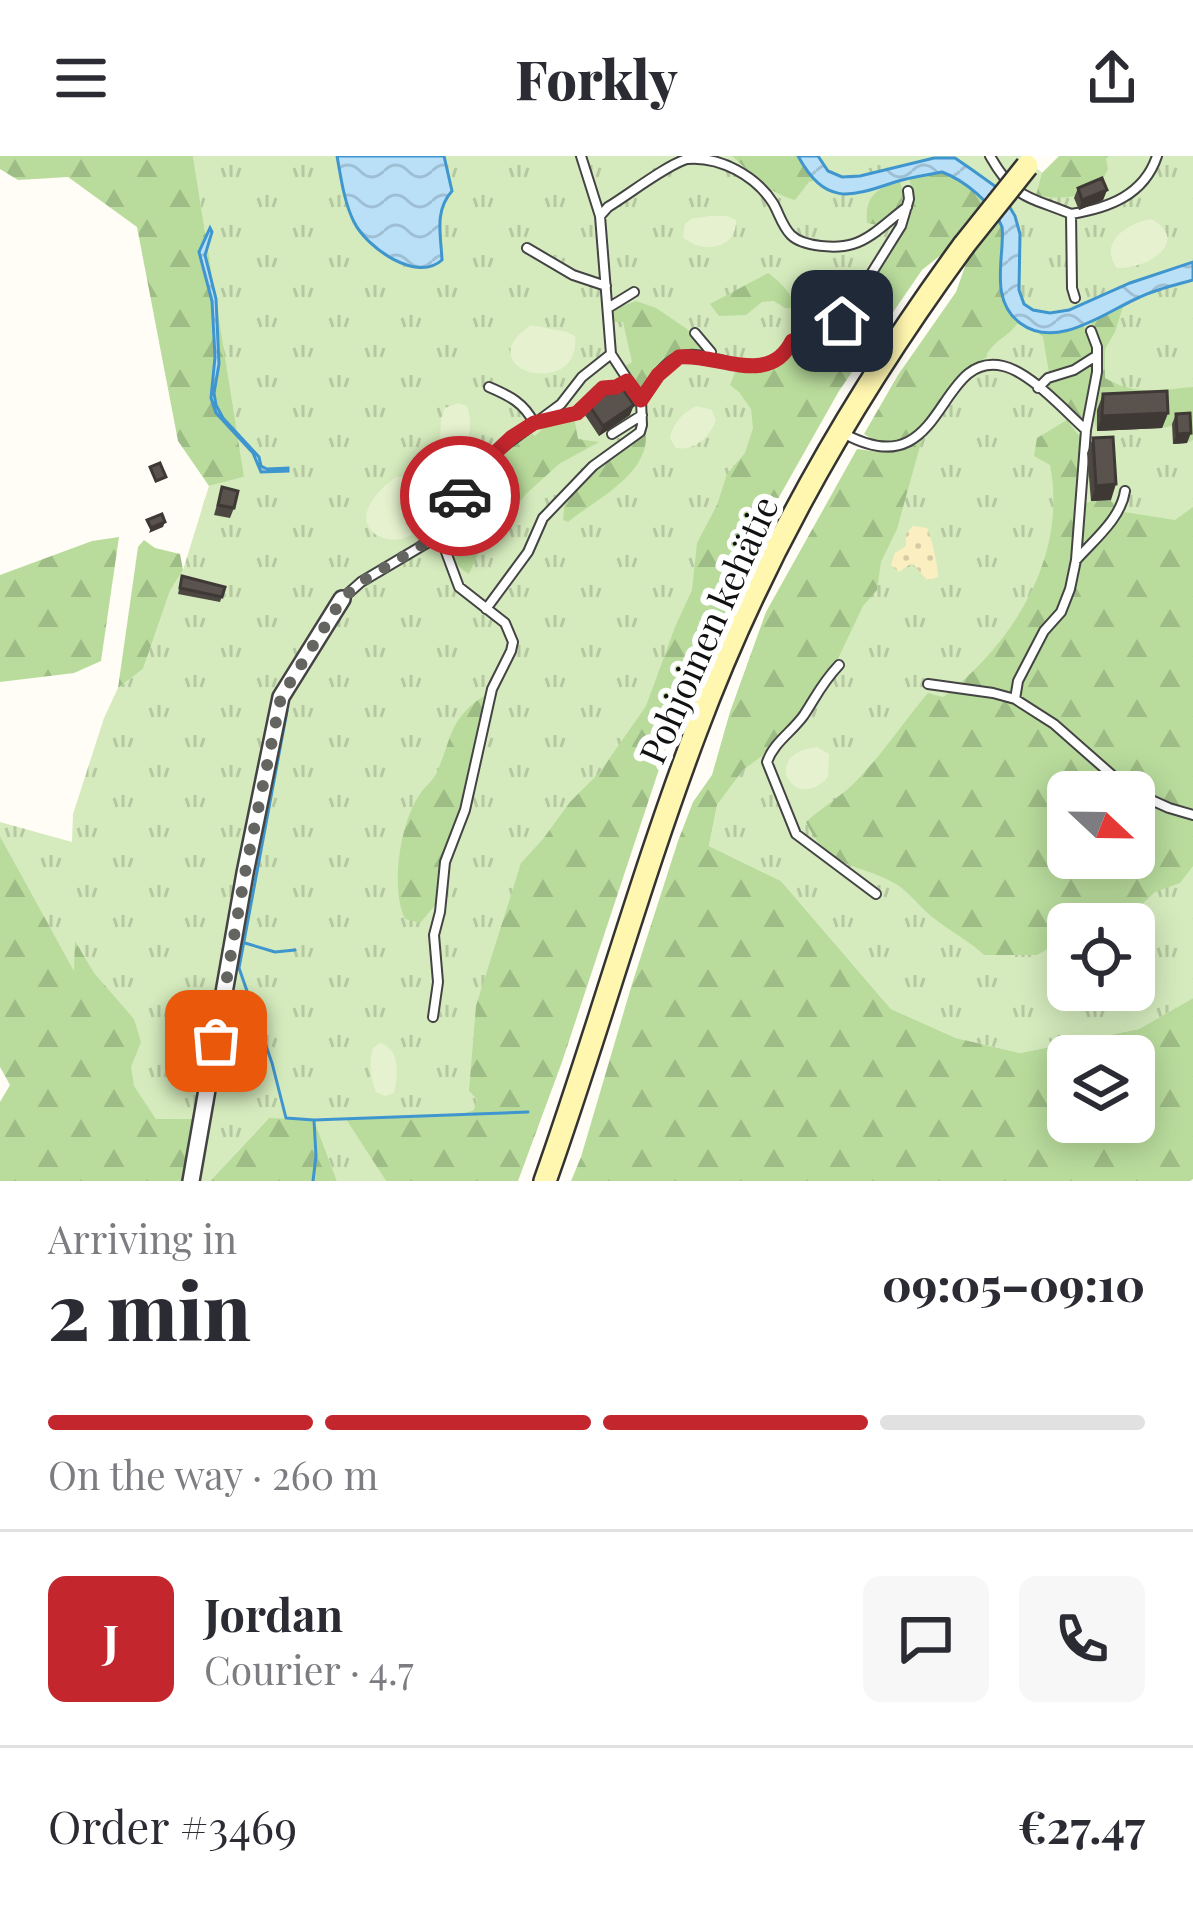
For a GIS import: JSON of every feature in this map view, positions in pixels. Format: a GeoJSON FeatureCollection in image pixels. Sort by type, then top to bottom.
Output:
{"type":"FeatureCollection","features":[{"type":"Feature","properties":{"kind":"main road","name":"Pohjoinen kehätie"},"geometry":{"type":"LineString","coordinates":[[545,1181],[697,728],[765,570],[889,352],[964,245],[1031,161]]}},
{"type":"Feature","properties":{"kind":"street"},"geometry":{"type":"LineString","coordinates":[[190,1181],[274,722],[292,675],[342,599]]}},
{"type":"Feature","properties":{"kind":"lane"},"geometry":{"type":"LineString","coordinates":[[486,609],[528,552],[543,518],[593,466],[640,432],[641,400],[611,354],[600,216],[581,156]]}},
{"type":"Feature","properties":{"kind":"lane"},"geometry":{"type":"LineString","coordinates":[[658,156],[665,171]]}},
{"type":"Feature","properties":{"kind":"lane"},"geometry":{"type":"LineString","coordinates":[[990,156],[1015,191],[1071,214],[1126,199],[1154,167],[1157,156]]}},
{"type":"Feature","properties":{"kind":"lane"},"geometry":{"type":"LineString","coordinates":[[600,216],[665,171],[686,159],[700,158],[726,162],[746,174],[765,192],[789,233],[806,243],[854,244],[907,207]]}},
{"type":"Feature","properties":{"kind":"lane"},"geometry":{"type":"LineString","coordinates":[[695,333],[711,352],[733,365],[778,360],[792,341],[836,329],[901,226],[908,191]]}},
{"type":"Feature","properties":{"kind":"lane"},"geometry":{"type":"LineString","coordinates":[[1071,214],[1075,298]]}},
{"type":"Feature","properties":{"kind":"lane"},"geometry":{"type":"LineString","coordinates":[[527,248],[573,275],[606,286]]}},
{"type":"Feature","properties":{"kind":"lane"},"geometry":{"type":"LineString","coordinates":[[608,308],[634,292]]}},
{"type":"Feature","properties":{"kind":"lane"},"geometry":{"type":"LineString","coordinates":[[1015,699],[1018,680],[1044,631],[1061,612],[1076,560],[1086,430],[1097,372],[1090,331]]}},
{"type":"Feature","properties":{"kind":"lane"},"geometry":{"type":"LineString","coordinates":[[641,400],[670,362],[711,352]]}},
{"type":"Feature","properties":{"kind":"lane"},"geometry":{"type":"LineString","coordinates":[[342,599],[361,582],[437,536],[461,494],[495,453],[561,404],[582,377],[611,354]]}},
{"type":"Feature","properties":{"kind":"lane"},"geometry":{"type":"LineString","coordinates":[[1038,388],[1048,378],[1075,370],[1097,356]]}},
{"type":"Feature","properties":{"kind":"lane"},"geometry":{"type":"LineString","coordinates":[[840,431],[874,447],[905,443],[932,421],[960,381],[982,365],[1017,372],[1086,430]]}},
{"type":"Feature","properties":{"kind":"lane"},"geometry":{"type":"LineString","coordinates":[[534,423],[577,413],[598,391],[627,381]]}},
{"type":"Feature","properties":{"kind":"lane"},"geometry":{"type":"LineString","coordinates":[[489,387],[513,397],[534,423]]}},
{"type":"Feature","properties":{"kind":"lane"},"geometry":{"type":"LineString","coordinates":[[612,434],[642,415]]}},
{"type":"Feature","properties":{"kind":"lane"},"geometry":{"type":"LineString","coordinates":[[1076,560],[1115,515],[1125,491]]}},
{"type":"Feature","properties":{"kind":"lane"},"geometry":{"type":"LineString","coordinates":[[434,1017],[438,982],[434,935],[445,862],[465,810],[492,689],[511,651],[511,633],[505,623],[459,587],[437,536]]}},
{"type":"Feature","properties":{"kind":"lane"},"geometry":{"type":"LineString","coordinates":[[839,665],[766,762],[796,834],[877,894]]}},
{"type":"Feature","properties":{"kind":"lane"},"geometry":{"type":"LineString","coordinates":[[928,684],[1015,699],[1054,724],[1130,790],[1193,815]]}},
{"type":"Feature","properties":{"kind":"green space"},"geometry":{"type":"Polygon","coordinates":[[[0,156],[193,156],[244,477],[209,486],[178,441],[137,227],[68,177],[18,180],[0,169],[0,156]]]}},
{"type":"Feature","properties":{"kind":"green space"},"geometry":{"type":"Polygon","coordinates":[[[193,156],[1021,156],[1064,190],[1099,156],[1193,156],[1193,998],[1139,1029],[1109,1035],[1047,1035],[1047,1048],[1020,1053],[956,1038],[891,1009],[781,881],[709,846],[717,805],[744,769],[914,411],[1019,290],[1018,275],[972,169],[787,414],[478,1114],[347,1119],[386,1181],[337,1181],[314,1120],[268,1119],[210,1181],[200,1181],[210,1119],[156,1119],[103,1042],[76,975],[0,836],[0,822],[72,842],[73,814],[104,718],[118,688],[143,669],[170,591],[183,570],[209,486],[244,477],[213,410],[206,238],[193,156]]]}},
{"type":"Feature","properties":{"kind":"green space"},"geometry":{"type":"Polygon","coordinates":[[[732,156],[798,156],[813,181],[795,200],[769,188],[732,156]]]}},
{"type":"Feature","properties":{"kind":"green space"},"geometry":{"type":"Polygon","coordinates":[[[1059,156],[1109,156],[1108,169],[1098,188],[1090,191],[1068,197],[1036,195],[1042,173],[1059,156]]]}},
{"type":"Feature","properties":{"kind":"green space"},"geometry":{"type":"Polygon","coordinates":[[[943,172],[963,181],[986,204],[956,243],[922,270],[839,391],[774,506],[671,733],[518,1181],[386,1181],[346,1119],[460,1115],[474,1110],[477,1099],[469,1091],[476,1006],[521,863],[600,772],[646,706],[692,590],[697,543],[727,474],[745,453],[753,428],[751,409],[730,385],[736,370],[777,365],[801,343],[836,335],[911,204],[909,178],[943,172]]]}},
{"type":"Feature","properties":{"kind":"green space"},"geometry":{"type":"Polygon","coordinates":[[[900,181],[899,207],[878,225],[867,223],[874,194],[900,181]]]}},
{"type":"Feature","properties":{"kind":"green space"},"geometry":{"type":"Polygon","coordinates":[[[691,219],[736,220],[731,238],[708,247],[683,237],[691,219]]]}},
{"type":"Feature","properties":{"kind":"green space"},"geometry":{"type":"Polygon","coordinates":[[[996,219],[1003,234],[1002,292],[1019,321],[987,357],[957,379],[907,438],[880,442],[864,434],[956,292],[970,252],[996,219]]]}},
{"type":"Feature","properties":{"kind":"green space"},"geometry":{"type":"Polygon","coordinates":[[[1151,219],[1163,228],[1166,245],[1151,259],[1117,268],[1113,243],[1133,225],[1151,219]]]}},
{"type":"Feature","properties":{"kind":"green space"},"geometry":{"type":"Polygon","coordinates":[[[858,271],[854,293],[835,327],[793,336],[791,332],[821,296],[858,271]]]}},
{"type":"Feature","properties":{"kind":"green space"},"geometry":{"type":"Polygon","coordinates":[[[768,273],[785,288],[796,308],[762,302],[746,315],[719,316],[710,304],[768,273]]]}},
{"type":"Feature","properties":{"kind":"green space"},"geometry":{"type":"Polygon","coordinates":[[[636,301],[687,329],[705,353],[678,353],[640,389],[624,367],[632,362],[623,322],[613,322],[611,310],[636,301]]]}},
{"type":"Feature","properties":{"kind":"green space"},"geometry":{"type":"Polygon","coordinates":[[[1123,307],[1105,349],[1105,378],[1138,390],[1193,387],[1193,440],[1187,443],[1185,423],[1162,428],[1162,407],[1098,410],[1097,431],[1094,407],[1101,358],[1090,321],[1123,307]]]}},
{"type":"Feature","properties":{"kind":"green space"},"geometry":{"type":"Polygon","coordinates":[[[1083,324],[1095,355],[1074,369],[1049,373],[1043,337],[1037,332],[1061,332],[1083,324]]]}},
{"type":"Feature","properties":{"kind":"green space"},"geometry":{"type":"Polygon","coordinates":[[[531,325],[575,336],[572,356],[562,368],[546,373],[517,366],[511,355],[514,341],[531,325]]]}},
{"type":"Feature","properties":{"kind":"green space"},"geometry":{"type":"Polygon","coordinates":[[[1095,360],[1084,424],[1045,388],[1095,360]]]}},
{"type":"Feature","properties":{"kind":"green space"},"geometry":{"type":"Polygon","coordinates":[[[458,403],[467,406],[470,429],[462,452],[447,451],[440,445],[441,419],[445,408],[458,403]]]}},
{"type":"Feature","properties":{"kind":"green space"},"geometry":{"type":"Polygon","coordinates":[[[697,406],[712,410],[716,421],[700,442],[676,448],[670,438],[674,428],[697,406]]]}},
{"type":"Feature","properties":{"kind":"green space"},"geometry":{"type":"Polygon","coordinates":[[[574,417],[578,439],[599,442],[559,464],[488,532],[469,574],[453,559],[449,540],[464,498],[529,431],[535,436],[548,424],[574,417]]]}},
{"type":"Feature","properties":{"kind":"green space"},"geometry":{"type":"Polygon","coordinates":[[[1067,420],[1080,437],[1077,507],[1111,500],[1124,512],[1175,520],[1193,507],[1193,866],[1180,883],[1155,892],[1143,903],[1047,903],[1047,949],[1037,955],[984,955],[896,884],[824,849],[806,822],[859,778],[928,693],[943,697],[992,651],[1012,624],[1030,595],[1051,532],[1050,465],[1034,456],[1037,438],[1067,420]]]}},
{"type":"Feature","properties":{"kind":"green space"},"geometry":{"type":"Polygon","coordinates":[[[645,428],[646,444],[633,471],[568,522],[563,520],[565,497],[645,428]]]}},
{"type":"Feature","properties":{"kind":"green space"},"geometry":{"type":"Polygon","coordinates":[[[922,439],[897,529],[881,562],[877,590],[800,715],[769,751],[744,769],[717,805],[709,846],[781,881],[891,1009],[956,1038],[1020,1053],[1047,1048],[1047,1143],[1155,1143],[1155,1035],[1109,1035],[1139,1029],[1193,998],[1190,1181],[571,1181],[678,841],[693,802],[712,775],[766,612],[857,449],[887,453],[922,439]]]}},
{"type":"Feature","properties":{"kind":"green space"},"geometry":{"type":"Polygon","coordinates":[[[396,477],[422,483],[426,512],[418,530],[403,538],[386,539],[373,532],[366,519],[373,500],[396,477]]]}},
{"type":"Feature","properties":{"kind":"green space"},"geometry":{"type":"Polygon","coordinates":[[[119,537],[101,661],[74,673],[0,682],[0,575],[92,541],[119,537]]]}},
{"type":"Feature","properties":{"kind":"green space"},"geometry":{"type":"Polygon","coordinates":[[[144,540],[180,554],[183,570],[170,591],[143,669],[118,688],[138,547],[144,540]]]}},
{"type":"Feature","properties":{"kind":"green space"},"geometry":{"type":"Polygon","coordinates":[[[485,695],[461,803],[439,865],[436,904],[420,923],[405,919],[398,874],[407,821],[437,772],[453,729],[485,695]]]}},
{"type":"Feature","properties":{"kind":"green space"},"geometry":{"type":"Polygon","coordinates":[[[817,747],[829,754],[828,777],[815,787],[794,786],[786,769],[789,760],[817,747]]]}},
{"type":"Feature","properties":{"kind":"green space"},"geometry":{"type":"Polygon","coordinates":[[[0,836],[74,971],[75,941],[94,973],[134,1019],[141,1042],[131,1067],[134,1086],[156,1119],[194,1119],[185,1181],[0,1181],[0,1102],[10,1085],[0,1067],[0,836]]]}},
{"type":"Feature","properties":{"kind":"green space"},"geometry":{"type":"Polygon","coordinates":[[[380,1043],[392,1051],[396,1064],[394,1093],[385,1096],[376,1092],[371,1070],[373,1048],[380,1043]]]}},
{"type":"Feature","properties":{"kind":"green space"},"geometry":{"type":"Polygon","coordinates":[[[269,1118],[314,1120],[337,1181],[210,1181],[269,1118]]]}},
{"type":"Feature","properties":{"kind":"sand"},"geometry":{"type":"Polygon","coordinates":[[[913,526],[927,528],[938,577],[926,579],[912,563],[899,572],[891,565],[895,553],[906,546],[906,534],[913,526]]]}},
{"type":"Feature","properties":{"kind":"water"},"geometry":{"type":"Polygon","coordinates":[[[337,156],[444,156],[452,191],[441,215],[442,260],[432,266],[407,265],[370,242],[351,214],[337,156]]]}},
{"type":"Feature","properties":{"kind":"water"},"geometry":{"type":"Polygon","coordinates":[[[798,156],[818,156],[828,171],[842,177],[955,158],[999,189],[1015,216],[1020,234],[1019,290],[1024,304],[1033,310],[1069,310],[1193,262],[1193,280],[1146,294],[1081,326],[1034,331],[1006,307],[1000,278],[1002,227],[969,187],[942,172],[864,192],[839,193],[818,183],[798,156]]]}},
{"type":"Feature","properties":{"kind":"water"},"geometry":{"type":"Polygon","coordinates":[[[210,228],[205,255],[216,299],[216,405],[259,457],[261,466],[288,471],[261,472],[253,453],[216,413],[211,398],[212,301],[199,252],[210,228]]]}},
{"type":"Feature","properties":{"kind":"building"},"geometry":{"type":"Polygon","coordinates":[[[1102,178],[1107,190],[1082,200],[1078,188],[1102,178]]]}},
{"type":"Feature","properties":{"kind":"building"},"geometry":{"type":"Polygon","coordinates":[[[620,385],[634,405],[603,426],[589,405],[620,385]]]}},
{"type":"Feature","properties":{"kind":"building"},"geometry":{"type":"Polygon","coordinates":[[[1167,391],[1168,413],[1102,416],[1103,394],[1167,391]]]}},
{"type":"Feature","properties":{"kind":"building"},"geometry":{"type":"Polygon","coordinates":[[[1190,413],[1191,433],[1177,434],[1176,414],[1190,413]]]}},
{"type":"Feature","properties":{"kind":"building"},"geometry":{"type":"Polygon","coordinates":[[[1113,437],[1116,484],[1096,486],[1093,438],[1113,437]]]}},
{"type":"Feature","properties":{"kind":"building"},"geometry":{"type":"Polygon","coordinates":[[[160,463],[166,477],[156,481],[150,467],[160,463]]]}},
{"type":"Feature","properties":{"kind":"building"},"geometry":{"type":"Polygon","coordinates":[[[222,487],[238,491],[234,508],[218,505],[222,487]]]}},
{"type":"Feature","properties":{"kind":"building"},"geometry":{"type":"Polygon","coordinates":[[[162,514],[165,522],[151,528],[147,520],[162,514]]]}},
{"type":"Feature","properties":{"kind":"building"},"geometry":{"type":"Polygon","coordinates":[[[182,576],[225,587],[222,597],[180,588],[182,576]]]}},
{"type":"Feature","properties":{"kind":"waterway"},"geometry":{"type":"LineString","coordinates":[[287,711],[239,968],[286,1118],[314,1120],[313,1181]]}},
{"type":"Feature","properties":{"kind":"waterway"},"geometry":{"type":"LineString","coordinates":[[245,943],[275,952],[295,950]]}},
{"type":"Feature","properties":{"kind":"waterway"},"geometry":{"type":"LineString","coordinates":[[314,1120],[528,1112]]}},
{"type":"Feature","properties":{"kind":"way so far"},"geometry":{"type":"LineString","coordinates":[[216,1041],[281,697],[342,599],[361,582],[437,536],[460,496]]}},
{"type":"Feature","properties":{"kind":"route"},"geometry":{"type":"LineString","coordinates":[[460,496],[512,437],[534,423],[583,410],[603,388],[627,381],[641,400],[658,375],[679,357],[733,365],[766,364],[778,360],[792,341],[836,329],[842,321]]}}]}
